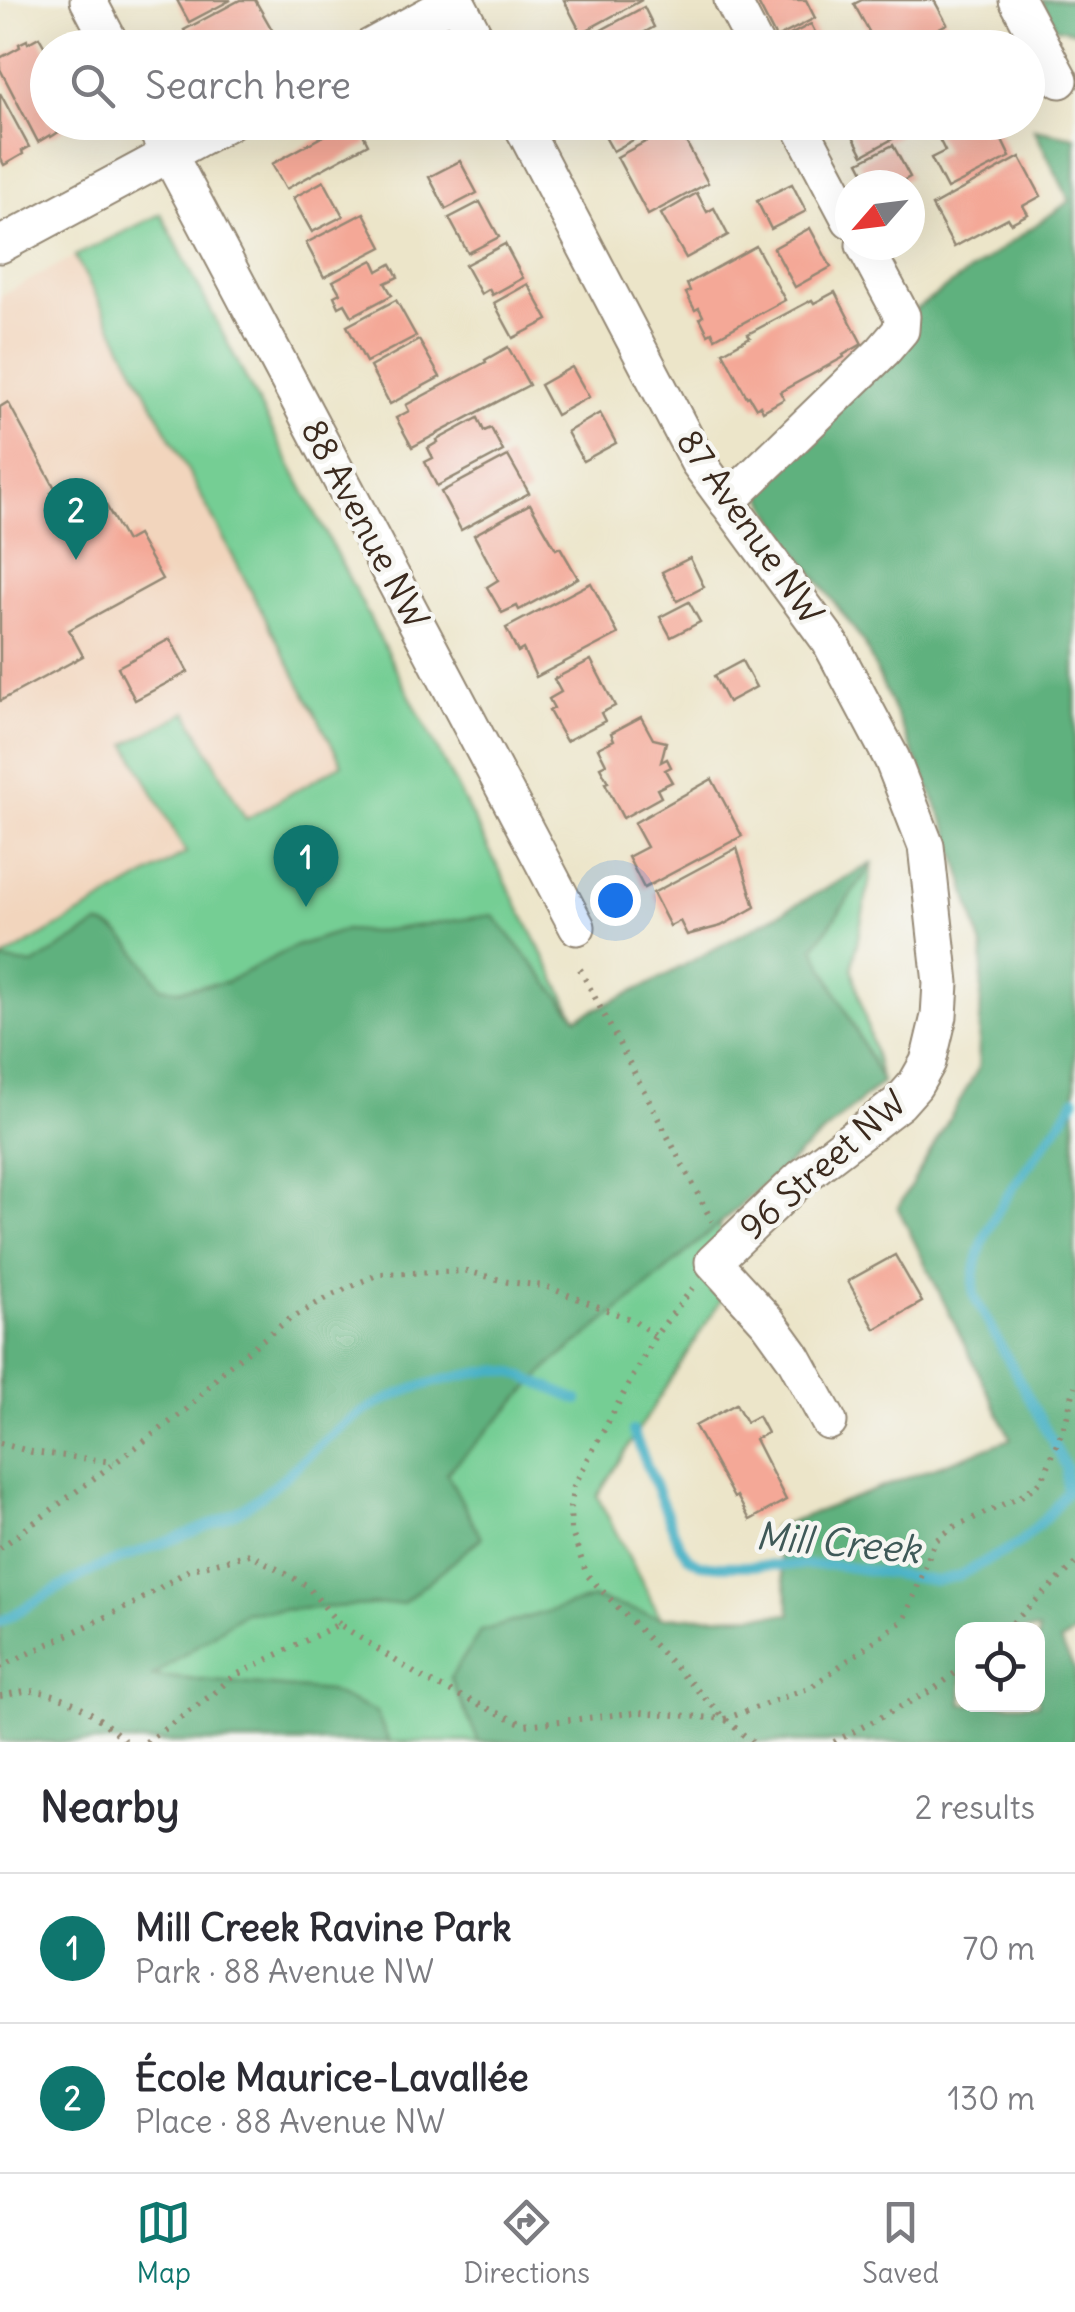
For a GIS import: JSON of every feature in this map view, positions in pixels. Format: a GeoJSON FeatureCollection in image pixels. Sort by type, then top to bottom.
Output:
{"type":"FeatureCollection","features":[{"type":"Feature","properties":{"kind":"street"},"geometry":{"type":"LineString","coordinates":[[88,0],[103,30]]}},
{"type":"Feature","properties":{"kind":"street"},"geometry":{"type":"LineString","coordinates":[[401,30],[456,0],[472,30]]}},
{"type":"Feature","properties":{"kind":"street"},"geometry":{"type":"LineString","coordinates":[[732,0],[748,30]]}},
{"type":"Feature","properties":{"kind":"street"},"geometry":{"type":"LineString","coordinates":[[1017,0],[1033,30]]}},
{"type":"Feature","properties":{"kind":"street"},"geometry":{"type":"LineString","coordinates":[[1045,52],[1060,80]]}},
{"type":"Feature","properties":{"kind":"street","name":"88 Avenue NW"},"geometry":{"type":"LineString","coordinates":[[162,140],[577,927]]}},
{"type":"Feature","properties":{"kind":"street"},"geometry":{"type":"LineString","coordinates":[[0,245],[195,140]]}},
{"type":"Feature","properties":{"kind":"street","name":"87 Avenue NW"},"geometry":{"type":"LineString","coordinates":[[529,140],[698,462],[830,642],[892,759],[926,846],[937,945]]}},
{"type":"Feature","properties":{"kind":"street"},"geometry":{"type":"LineString","coordinates":[[808,140],[835,192]]}},
{"type":"Feature","properties":{"kind":"street"},"geometry":{"type":"LineString","coordinates":[[727,502],[901,330],[902,316],[872,260]]}},
{"type":"Feature","properties":{"kind":"street","name":"96 Street NW"},"geometry":{"type":"LineString","coordinates":[[712,1262],[801,1178],[899,1103],[916,1085],[928,1062],[939,1016],[937,945]]}},
{"type":"Feature","properties":{"kind":"street"},"geometry":{"type":"LineString","coordinates":[[712,1262],[768,1322],[829,1422]]}},
{"type":"Feature","properties":{"kind":"path"},"geometry":{"type":"LineString","coordinates":[[580,968],[713,1222]]}},
{"type":"Feature","properties":{"kind":"path"},"geometry":{"type":"LineString","coordinates":[[712,1262],[655,1336],[574,1486],[571,1530],[587,1575],[725,1719],[752,1742]]}},
{"type":"Feature","properties":{"kind":"path"},"geometry":{"type":"LineString","coordinates":[[0,1548],[186,1410],[226,1368],[288,1320],[379,1274],[467,1271],[508,1282],[545,1286],[635,1321],[655,1336]]}},
{"type":"Feature","properties":{"kind":"path"},"geometry":{"type":"LineString","coordinates":[[0,1668],[135,1603],[189,1570],[250,1554],[306,1586],[339,1624],[427,1681],[524,1725],[640,1712],[725,1719],[811,1688],[905,1619],[935,1541],[954,1526],[1020,1498],[1042,1481],[1066,1424],[1075,1386]]}},
{"type":"Feature","properties":{"kind":"path"},"geometry":{"type":"LineString","coordinates":[[0,1443],[32,1452],[115,1462]]}},
{"type":"Feature","properties":{"kind":"path"},"geometry":{"type":"LineString","coordinates":[[1013,1622],[1075,1564]]}},
{"type":"Feature","properties":{"kind":"path"},"geometry":{"type":"LineString","coordinates":[[146,1742],[232,1677],[339,1624]]}},
{"type":"Feature","properties":{"kind":"path"},"geometry":{"type":"LineString","coordinates":[[834,1742],[934,1690],[955,1674]]}},
{"type":"Feature","properties":{"kind":"path"},"geometry":{"type":"LineString","coordinates":[[0,1696],[26,1691],[57,1696],[94,1715],[126,1742]]}},
{"type":"Feature","properties":{"kind":"shaded area"},"geometry":{"type":"Polygon","coordinates":[[[75,256],[342,764],[0,960],[0,296],[75,256]]]}},
{"type":"Feature","properties":{"kind":"green space"},"geometry":{"type":"Polygon","coordinates":[[[1041,0],[1075,0],[1075,32],[1056,28],[1041,0]]]}},
{"type":"Feature","properties":{"kind":"green space"},"geometry":{"type":"Polygon","coordinates":[[[1045,131],[1075,137],[1075,1633],[1045,1631],[1045,1622],[955,1622],[955,1639],[874,1742],[0,1742],[0,960],[186,853],[127,744],[187,712],[246,819],[342,764],[75,256],[161,214],[576,1018],[648,985],[873,863],[852,968],[882,1082],[719,1224],[724,1295],[597,1496],[661,1618],[791,1614],[773,1528],[1011,1439],[898,1208],[978,1069],[983,951],[949,832],[863,641],[781,530],[916,309],[1070,201],[1040,140],[1045,140],[1045,131]]]}},
{"type":"Feature","properties":{"kind":"green space"},"geometry":{"type":"Polygon","coordinates":[[[1045,131],[1075,137],[1075,1633],[1060,1642],[1075,1670],[1075,1742],[479,1742],[450,1678],[481,1631],[593,1598],[661,1618],[791,1614],[773,1528],[1011,1439],[898,1208],[978,1069],[983,951],[949,832],[863,641],[781,530],[758,487],[916,309],[1070,201],[1040,140],[1045,140],[1045,131]]]}},
{"type":"Feature","properties":{"kind":"green space"},"geometry":{"type":"Polygon","coordinates":[[[873,863],[814,948],[882,1082],[634,1298],[554,1362],[447,1473],[481,1538],[403,1603],[245,1612],[153,1676],[329,1691],[376,1712],[389,1742],[0,1742],[0,960],[33,965],[99,924],[127,940],[161,987],[178,990],[226,982],[296,946],[345,930],[373,932],[493,915],[577,1018],[648,985],[873,863]]]}},
{"type":"Feature","properties":{"kind":"building"},"geometry":{"type":"Polygon","coordinates":[[[177,0],[231,0],[189,22],[177,0]]]}},
{"type":"Feature","properties":{"kind":"building"},"geometry":{"type":"Polygon","coordinates":[[[240,0],[255,0],[272,30],[184,30],[240,0]]]}},
{"type":"Feature","properties":{"kind":"building"},"geometry":{"type":"Polygon","coordinates":[[[564,0],[642,0],[587,30],[579,30],[564,0]]]}},
{"type":"Feature","properties":{"kind":"building"},"geometry":{"type":"Polygon","coordinates":[[[806,0],[815,18],[792,30],[772,30],[758,3],[806,0]]]}},
{"type":"Feature","properties":{"kind":"building"},"geometry":{"type":"Polygon","coordinates":[[[862,0],[934,0],[947,24],[935,30],[868,30],[854,4],[862,0]]]}},
{"type":"Feature","properties":{"kind":"building"},"geometry":{"type":"Polygon","coordinates":[[[644,7],[654,27],[649,30],[601,30],[644,7]]]}},
{"type":"Feature","properties":{"kind":"building"},"geometry":{"type":"Polygon","coordinates":[[[27,40],[30,127],[0,69],[0,58],[20,47],[19,44],[27,40]]]}},
{"type":"Feature","properties":{"kind":"building"},"geometry":{"type":"Polygon","coordinates":[[[0,93],[29,147],[4,165],[0,157],[0,93]]]}},
{"type":"Feature","properties":{"kind":"building"},"geometry":{"type":"Polygon","coordinates":[[[316,140],[366,140],[368,144],[286,189],[272,164],[316,140]]]}},
{"type":"Feature","properties":{"kind":"building"},"geometry":{"type":"Polygon","coordinates":[[[607,140],[633,140],[613,151],[607,140]]]}},
{"type":"Feature","properties":{"kind":"building"},"geometry":{"type":"Polygon","coordinates":[[[649,140],[685,140],[708,183],[648,215],[617,157],[649,140]]]}},
{"type":"Feature","properties":{"kind":"building"},"geometry":{"type":"Polygon","coordinates":[[[855,140],[891,140],[863,155],[855,140]]]}},
{"type":"Feature","properties":{"kind":"building"},"geometry":{"type":"Polygon","coordinates":[[[940,140],[1002,140],[1010,157],[947,189],[931,158],[945,151],[940,140]]]}},
{"type":"Feature","properties":{"kind":"building"},"geometry":{"type":"Polygon","coordinates":[[[893,145],[906,170],[863,170],[859,162],[893,145]]]}},
{"type":"Feature","properties":{"kind":"building"},"geometry":{"type":"Polygon","coordinates":[[[1020,157],[1041,196],[1023,206],[1028,214],[1011,223],[1008,218],[954,247],[932,206],[1020,157]]]}},
{"type":"Feature","properties":{"kind":"building"},"geometry":{"type":"Polygon","coordinates":[[[460,161],[477,193],[446,209],[429,177],[460,161]]]}},
{"type":"Feature","properties":{"kind":"building"},"geometry":{"type":"Polygon","coordinates":[[[324,181],[343,216],[312,232],[293,198],[324,181]]]}},
{"type":"Feature","properties":{"kind":"building"},"geometry":{"type":"Polygon","coordinates":[[[792,184],[806,211],[771,229],[757,201],[792,184]]]}},
{"type":"Feature","properties":{"kind":"building"},"geometry":{"type":"Polygon","coordinates":[[[697,193],[707,212],[714,208],[728,235],[686,258],[661,214],[697,193]]]}},
{"type":"Feature","properties":{"kind":"building"},"geometry":{"type":"Polygon","coordinates":[[[480,202],[499,237],[468,253],[449,218],[480,202]]]}},
{"type":"Feature","properties":{"kind":"building"},"geometry":{"type":"Polygon","coordinates":[[[364,213],[382,247],[324,277],[306,243],[364,213]]]}},
{"type":"Feature","properties":{"kind":"building"},"geometry":{"type":"Polygon","coordinates":[[[810,228],[831,267],[795,287],[774,248],[810,228]]]}},
{"type":"Feature","properties":{"kind":"building"},"geometry":{"type":"Polygon","coordinates":[[[505,244],[523,278],[492,295],[489,289],[481,294],[465,265],[505,244]]]}},
{"type":"Feature","properties":{"kind":"building"},"geometry":{"type":"Polygon","coordinates":[[[756,246],[785,300],[715,338],[712,332],[708,334],[699,308],[695,310],[686,293],[690,291],[687,284],[756,246]]]}},
{"type":"Feature","properties":{"kind":"building"},"geometry":{"type":"Polygon","coordinates":[[[373,260],[378,271],[391,264],[398,277],[385,283],[392,295],[352,316],[345,304],[339,307],[334,296],[340,293],[333,281],[373,260]]]}},
{"type":"Feature","properties":{"kind":"building"},"geometry":{"type":"Polygon","coordinates":[[[528,284],[548,320],[513,338],[494,303],[528,284]]]}},
{"type":"Feature","properties":{"kind":"building"},"geometry":{"type":"Polygon","coordinates":[[[835,292],[862,344],[780,392],[784,399],[763,411],[760,405],[756,408],[723,352],[750,337],[748,334],[835,292]]]}},
{"type":"Feature","properties":{"kind":"building"},"geometry":{"type":"Polygon","coordinates":[[[396,300],[416,336],[366,362],[347,326],[396,300]]]}},
{"type":"Feature","properties":{"kind":"building"},"geometry":{"type":"Polygon","coordinates":[[[419,340],[440,377],[390,404],[370,367],[419,340]]]}},
{"type":"Feature","properties":{"kind":"building"},"geometry":{"type":"Polygon","coordinates":[[[508,347],[529,385],[412,447],[396,418],[409,411],[406,405],[508,347]]]}},
{"type":"Feature","properties":{"kind":"building"},"geometry":{"type":"Polygon","coordinates":[[[572,367],[589,397],[556,415],[540,385],[572,367]]]}},
{"type":"Feature","properties":{"kind":"building"},"geometry":{"type":"Polygon","coordinates":[[[8,402],[56,490],[51,493],[65,519],[102,498],[126,541],[137,535],[162,579],[69,630],[83,656],[0,701],[0,407],[8,402]]]}},
{"type":"Feature","properties":{"kind":"building"},"geometry":{"type":"Polygon","coordinates":[[[600,413],[616,443],[583,461],[567,432],[600,413]]]}},
{"type":"Feature","properties":{"kind":"building"},"geometry":{"type":"Polygon","coordinates":[[[478,418],[484,431],[491,428],[503,451],[437,486],[425,462],[433,458],[428,448],[478,418]]]}},
{"type":"Feature","properties":{"kind":"building"},"geometry":{"type":"Polygon","coordinates":[[[508,456],[529,493],[461,530],[441,492],[508,456]]]}},
{"type":"Feature","properties":{"kind":"building"},"geometry":{"type":"Polygon","coordinates":[[[530,504],[578,578],[519,610],[517,606],[502,613],[487,587],[498,580],[474,535],[530,504]]]}},
{"type":"Feature","properties":{"kind":"building"},"geometry":{"type":"Polygon","coordinates":[[[690,558],[704,587],[677,601],[662,572],[690,558]]]}},
{"type":"Feature","properties":{"kind":"building"},"geometry":{"type":"Polygon","coordinates":[[[591,583],[618,634],[536,677],[523,649],[518,652],[506,628],[591,583]]]}},
{"type":"Feature","properties":{"kind":"building"},"geometry":{"type":"Polygon","coordinates":[[[689,602],[700,622],[671,637],[660,617],[689,602]]]}},
{"type":"Feature","properties":{"kind":"building"},"geometry":{"type":"Polygon","coordinates":[[[170,639],[188,672],[135,700],[118,667],[170,639]]]}},
{"type":"Feature","properties":{"kind":"building"},"geometry":{"type":"Polygon","coordinates":[[[591,660],[615,706],[601,713],[605,721],[566,741],[549,711],[554,708],[549,699],[561,692],[554,679],[591,660]]]}},
{"type":"Feature","properties":{"kind":"building"},"geometry":{"type":"Polygon","coordinates":[[[742,661],[756,687],[728,702],[714,676],[742,661]]]}},
{"type":"Feature","properties":{"kind":"building"},"geometry":{"type":"Polygon","coordinates":[[[641,717],[653,739],[666,742],[661,762],[667,759],[671,767],[665,770],[672,782],[657,789],[661,797],[623,818],[605,783],[608,782],[600,767],[606,764],[598,748],[614,740],[611,733],[641,717]]]}},
{"type":"Feature","properties":{"kind":"building"},"geometry":{"type":"Polygon","coordinates":[[[712,779],[742,836],[644,888],[628,857],[647,847],[634,823],[712,779]]]}},
{"type":"Feature","properties":{"kind":"building"},"geometry":{"type":"Polygon","coordinates":[[[737,848],[755,907],[721,926],[687,935],[680,921],[670,926],[653,893],[737,848]]]}},
{"type":"Feature","properties":{"kind":"building"},"geometry":{"type":"Polygon","coordinates":[[[895,1255],[922,1302],[875,1329],[848,1281],[895,1255]]]}},
{"type":"Feature","properties":{"kind":"building"},"geometry":{"type":"Polygon","coordinates":[[[736,1404],[746,1422],[758,1416],[767,1433],[755,1439],[786,1500],[750,1520],[695,1426],[736,1404]]]}},
{"type":"Feature","properties":{"kind":"waterway","name":"Mill Creek"},"geometry":{"type":"LineString","coordinates":[[633,1431],[680,1546],[700,1564],[834,1565],[936,1581],[958,1576],[1020,1543],[1067,1491],[1066,1467],[974,1296],[975,1269],[994,1218],[1075,1099]]}},
{"type":"Feature","properties":{"kind":"waterway","name":"Mill Creek"},"geometry":{"type":"LineString","coordinates":[[0,1622],[93,1570],[249,1505],[353,1418],[391,1397],[453,1378],[497,1370],[512,1372],[578,1400]]}},
{"type":"Feature","properties":{"kind":"place","name":"École Maurice-Lavallée"},"geometry":{"type":"Point","coordinates":[76,560]}},
{"type":"Feature","properties":{"kind":"place","name":"Mill Creek Ravine Park"},"geometry":{"type":"Point","coordinates":[306,907]}}]}
